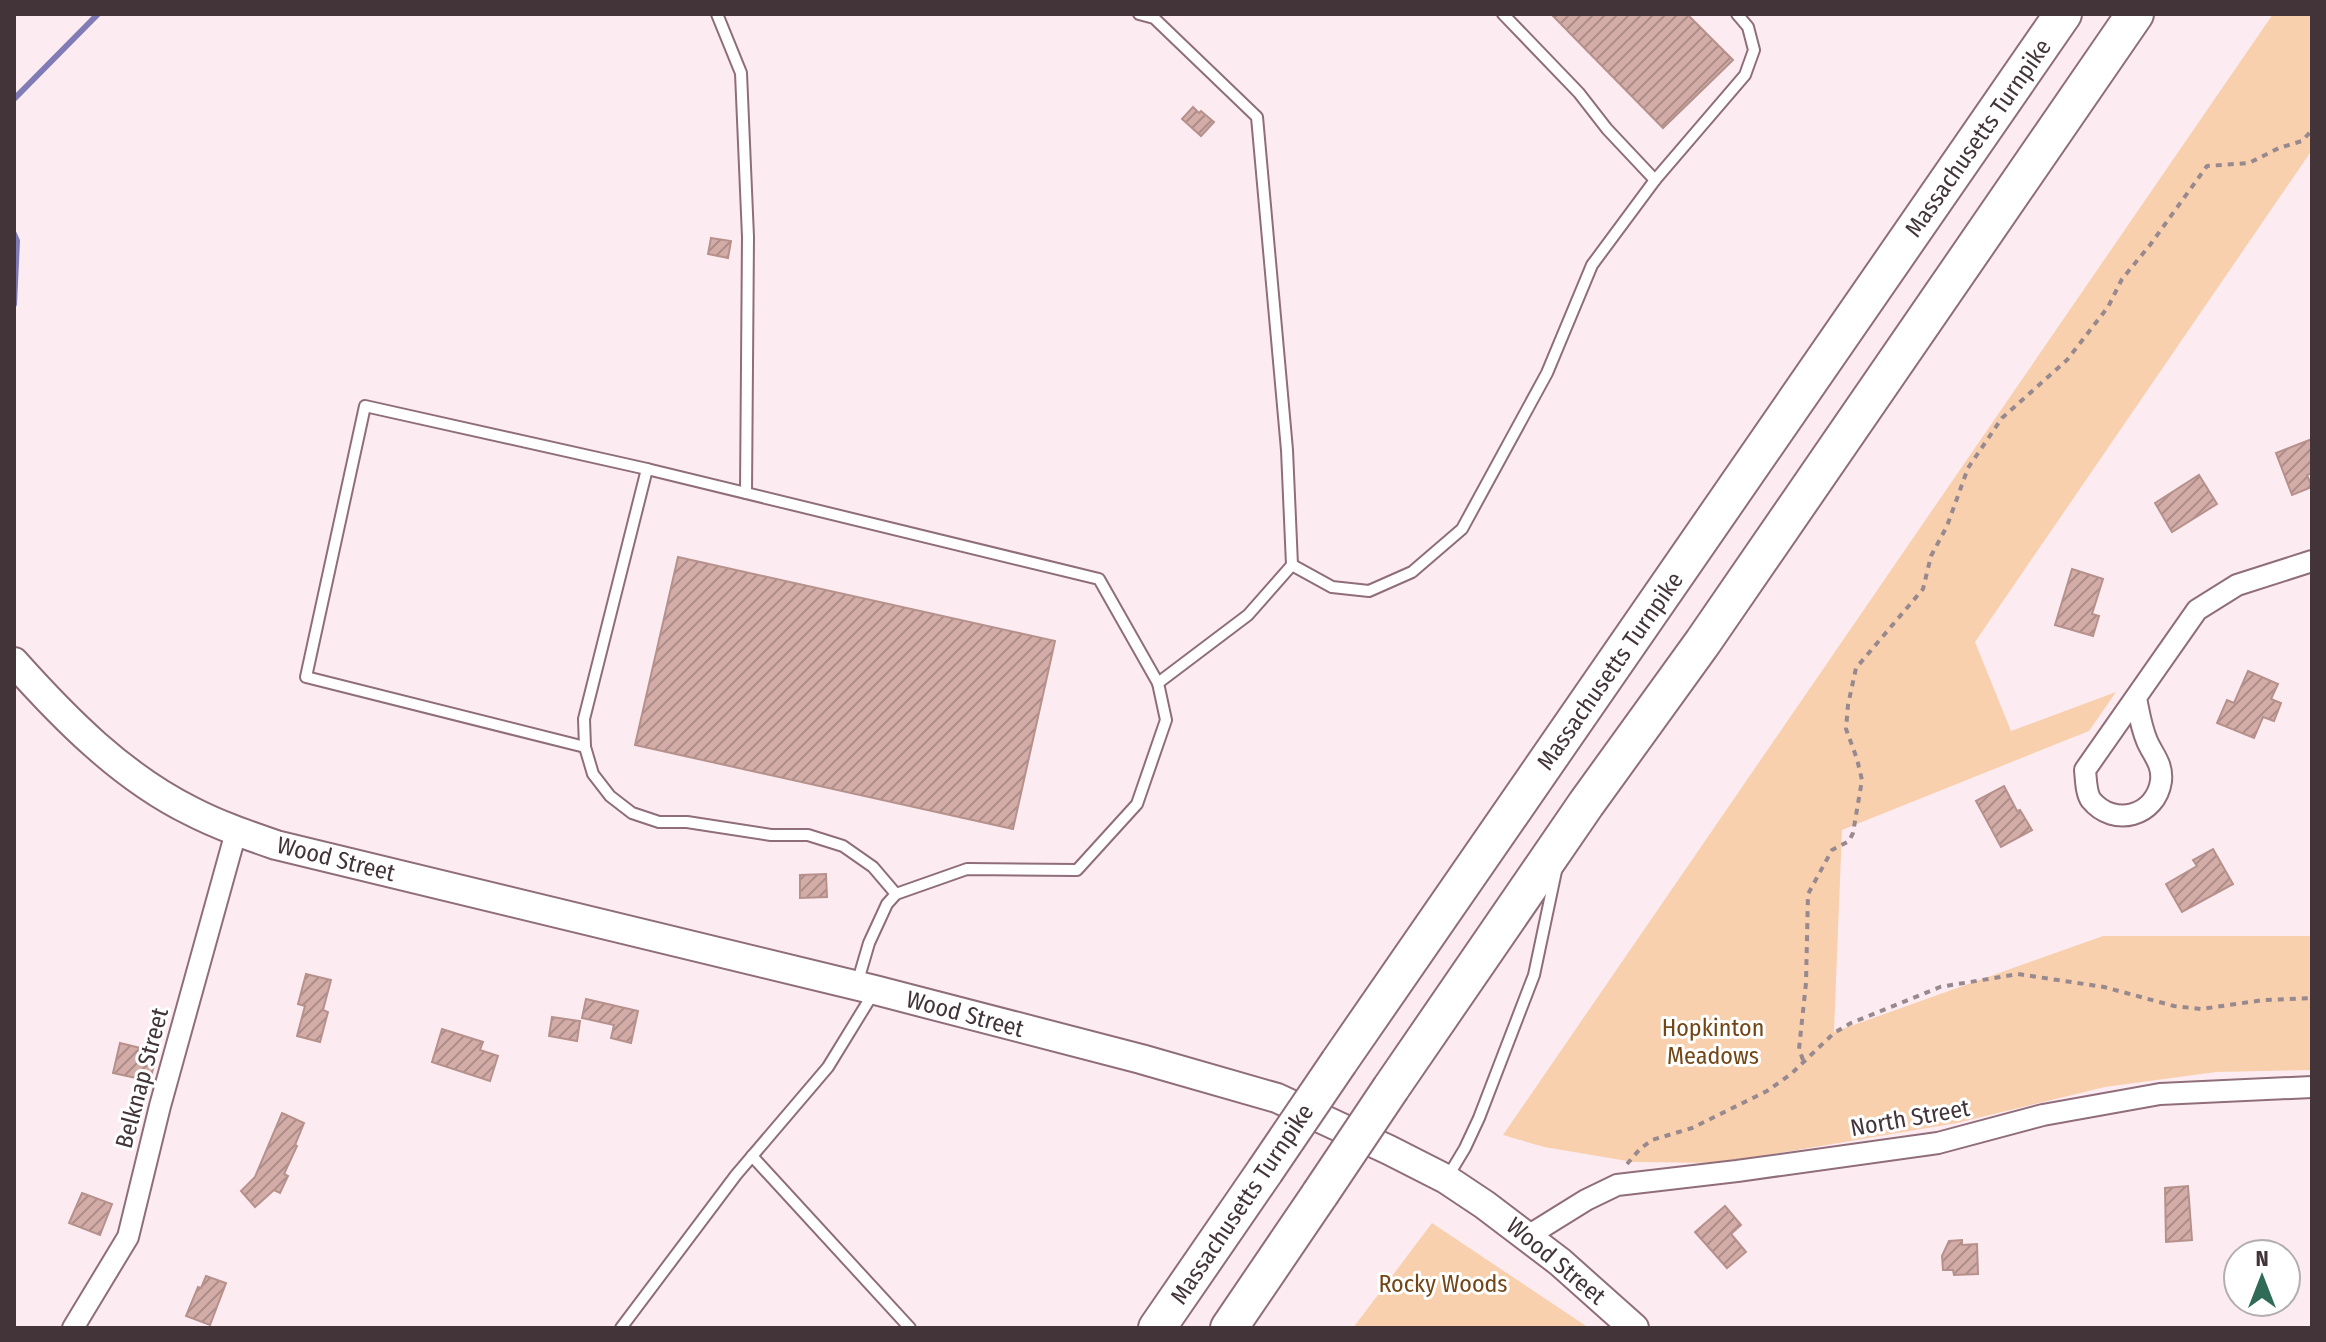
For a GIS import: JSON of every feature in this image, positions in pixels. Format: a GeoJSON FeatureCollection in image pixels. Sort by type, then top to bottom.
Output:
{"type":"FeatureCollection","features":[{"type":"Feature","properties":{"kind":"highway","name":"Massachusetts Turnpike"},"geometry":{"type":"LineString","coordinates":[[1157,1328],[2063,14]]}},
{"type":"Feature","properties":{"kind":"highway"},"geometry":{"type":"LineString","coordinates":[[1229,1328],[1562,837],[1703,642],[2135,14]]}},
{"type":"Feature","properties":{"kind":"main road","name":"Wood Street"},"geometry":{"type":"LineString","coordinates":[[14,662],[111,758],[189,811],[236,832],[291,849],[866,988],[1141,1059],[1277,1098],[1446,1179],[1528,1236],[1634,1328]]}},
{"type":"Feature","properties":{"kind":"street"},"geometry":{"type":"LineString","coordinates":[[2136,698],[2147,741],[2159,762],[2162,777],[2157,798],[2146,809],[2128,815],[2105,812],[2089,797],[2085,770],[2197,610],[2237,585],[2312,561]]}},
{"type":"Feature","properties":{"kind":"street","name":"Belknap Street"},"geometry":{"type":"LineString","coordinates":[[73,1328],[128,1237],[160,1106],[236,832]]}},
{"type":"Feature","properties":{"kind":"street","name":"North Street"},"geometry":{"type":"LineString","coordinates":[[1528,1236],[1617,1185],[1938,1143],[2043,1115],[2160,1094],[2312,1087]]}},
{"type":"Feature","properties":{"kind":"lane"},"geometry":{"type":"LineString","coordinates":[[717,14],[741,73],[748,237],[746,493]]}},
{"type":"Feature","properties":{"kind":"lane"},"geometry":{"type":"LineString","coordinates":[[1139,14],[1154,18],[1257,117],[1287,450],[1292,565],[1248,615],[1158,683]]}},
{"type":"Feature","properties":{"kind":"lane"},"geometry":{"type":"LineString","coordinates":[[1503,14],[1579,93],[1607,129],[1655,180]]}},
{"type":"Feature","properties":{"kind":"lane"},"geometry":{"type":"LineString","coordinates":[[1292,565],[1332,587],[1369,591],[1412,572],[1462,529],[1547,373],[1592,265],[1655,180],[1745,75],[1754,50],[1748,27],[1737,14]]}},
{"type":"Feature","properties":{"kind":"lane"},"geometry":{"type":"LineString","coordinates":[[585,747],[306,677],[365,406],[647,469],[1099,579],[1158,683],[1166,720],[1137,804],[1077,870],[967,869],[896,894],[887,904],[869,943],[866,988],[828,1067],[707,1211],[621,1328]]}},
{"type":"Feature","properties":{"kind":"lane"},"geometry":{"type":"LineString","coordinates":[[647,469],[584,719],[585,747],[593,774],[610,796],[632,813],[659,822],[687,822],[771,835],[808,835],[843,846],[873,867],[896,894]]}},
{"type":"Feature","properties":{"kind":"lane"},"geometry":{"type":"LineString","coordinates":[[1446,1179],[1479,1118],[1534,975],[1562,837]]}},
{"type":"Feature","properties":{"kind":"lane"},"geometry":{"type":"LineString","coordinates":[[752,1156],[910,1328]]}},
{"type":"Feature","properties":{"kind":"path"},"geometry":{"type":"LineString","coordinates":[[1803,1060],[1799,1049],[1806,983],[1808,894],[1832,850],[1849,841],[1853,833],[1862,780],[1846,729],[1856,668],[1923,589],[1931,556],[1947,526],[1968,468],[2002,418],[2067,360],[2108,307],[2122,279],[2207,166],[2249,163],[2302,141],[2312,130]]}},
{"type":"Feature","properties":{"kind":"path"},"geometry":{"type":"LineString","coordinates":[[1617,1185],[1630,1159],[1652,1140],[1692,1128],[1767,1091],[1791,1074],[1834,1033],[1851,1023],[1940,987],[2018,974],[2104,987],[2174,1006],[2201,1009],[2264,1000],[2312,998]]}},
{"type":"Feature","properties":{"kind":"green space","name":"Hopkinton Meadows"},"geometry":{"type":"Polygon","coordinates":[[[2273,14],[2312,14],[2312,150],[1975,642],[2011,731],[2116,692],[2089,731],[1842,830],[1834,1032],[2103,936],[2312,936],[2312,1070],[2216,1072],[2105,1087],[1957,1123],[1721,1163],[1633,1162],[1544,1147],[1503,1135],[2273,14]]]}},
{"type":"Feature","properties":{"kind":"green space","name":"Rocky Woods"},"geometry":{"type":"Polygon","coordinates":[[[1432,1223],[1589,1328],[1353,1328],[1432,1223]]]}},
{"type":"Feature","properties":{"kind":"building"},"geometry":{"type":"Polygon","coordinates":[[[1551,14],[1687,14],[1733,60],[1663,128],[1551,14]]]}},
{"type":"Feature","properties":{"kind":"building"},"geometry":{"type":"Polygon","coordinates":[[[1193,107],[1214,122],[1201,136],[1182,119],[1193,107]]]}},
{"type":"Feature","properties":{"kind":"building"},"geometry":{"type":"Polygon","coordinates":[[[711,238],[731,241],[728,258],[708,254],[711,238]]]}},
{"type":"Feature","properties":{"kind":"building"},"geometry":{"type":"Polygon","coordinates":[[[2312,439],[2312,473],[2307,475],[2312,487],[2292,495],[2276,453],[2312,439]]]}},
{"type":"Feature","properties":{"kind":"building"},"geometry":{"type":"Polygon","coordinates":[[[2199,475],[2217,504],[2172,532],[2155,503],[2199,475]]]}},
{"type":"Feature","properties":{"kind":"building"},"geometry":{"type":"Polygon","coordinates":[[[678,557],[1055,641],[1013,829],[635,745],[678,557]]]}},
{"type":"Feature","properties":{"kind":"building"},"geometry":{"type":"Polygon","coordinates":[[[2072,569],[2103,579],[2092,614],[2099,616],[2093,636],[2055,625],[2072,569]]]}},
{"type":"Feature","properties":{"kind":"building"},"geometry":{"type":"Polygon","coordinates":[[[2248,671],[2278,684],[2271,699],[2281,703],[2274,721],[2263,717],[2254,738],[2217,723],[2227,700],[2234,703],[2248,671]]]}},
{"type":"Feature","properties":{"kind":"building"},"geometry":{"type":"Polygon","coordinates":[[[2004,786],[2017,811],[2020,810],[2032,830],[2001,847],[1976,801],[2004,786]]]}},
{"type":"Feature","properties":{"kind":"building"},"geometry":{"type":"Polygon","coordinates":[[[2213,849],[2233,884],[2182,912],[2166,884],[2197,866],[2193,860],[2213,849]]]}},
{"type":"Feature","properties":{"kind":"building"},"geometry":{"type":"Polygon","coordinates":[[[826,874],[827,897],[800,898],[800,875],[826,874]]]}},
{"type":"Feature","properties":{"kind":"building"},"geometry":{"type":"Polygon","coordinates":[[[306,974],[331,980],[323,1010],[328,1012],[320,1042],[297,1036],[305,1006],[298,1004],[306,974]]]}},
{"type":"Feature","properties":{"kind":"building"},"geometry":{"type":"Polygon","coordinates":[[[586,999],[638,1011],[631,1043],[611,1038],[614,1025],[582,1018],[586,999]]]}},
{"type":"Feature","properties":{"kind":"building"},"geometry":{"type":"Polygon","coordinates":[[[552,1017],[580,1021],[577,1041],[549,1036],[552,1017]]]}},
{"type":"Feature","properties":{"kind":"building"},"geometry":{"type":"Polygon","coordinates":[[[442,1029],[483,1042],[480,1050],[498,1056],[490,1081],[432,1062],[442,1029]]]}},
{"type":"Feature","properties":{"kind":"building"},"geometry":{"type":"Polygon","coordinates":[[[120,1043],[157,1052],[150,1081],[113,1073],[120,1043]]]}},
{"type":"Feature","properties":{"kind":"building"},"geometry":{"type":"Polygon","coordinates":[[[282,1113],[304,1123],[280,1193],[274,1190],[255,1207],[241,1191],[255,1177],[282,1113]]]}},
{"type":"Feature","properties":{"kind":"building"},"geometry":{"type":"Polygon","coordinates":[[[2188,1186],[2192,1240],[2166,1242],[2165,1188],[2188,1186]]]}},
{"type":"Feature","properties":{"kind":"building"},"geometry":{"type":"Polygon","coordinates":[[[82,1193],[112,1204],[100,1235],[69,1223],[82,1193]]]}},
{"type":"Feature","properties":{"kind":"building"},"geometry":{"type":"Polygon","coordinates":[[[1725,1206],[1741,1225],[1731,1234],[1746,1252],[1727,1268],[1695,1232],[1725,1206]]]}},
{"type":"Feature","properties":{"kind":"building"},"geometry":{"type":"Polygon","coordinates":[[[1962,1240],[1962,1245],[1977,1244],[1978,1274],[1954,1275],[1953,1270],[1943,1270],[1942,1256],[1949,1241],[1962,1240]]]}},
{"type":"Feature","properties":{"kind":"building"},"geometry":{"type":"Polygon","coordinates":[[[206,1276],[226,1283],[210,1325],[186,1316],[206,1276]]]}},
{"type":"Feature","properties":{"kind":"waterway"},"geometry":{"type":"LineString","coordinates":[[14,99],[98,14]]}},
{"type":"Feature","properties":{"kind":"waterway"},"geometry":{"type":"LineString","coordinates":[[14,234],[17,241],[14,304]]}}]}
